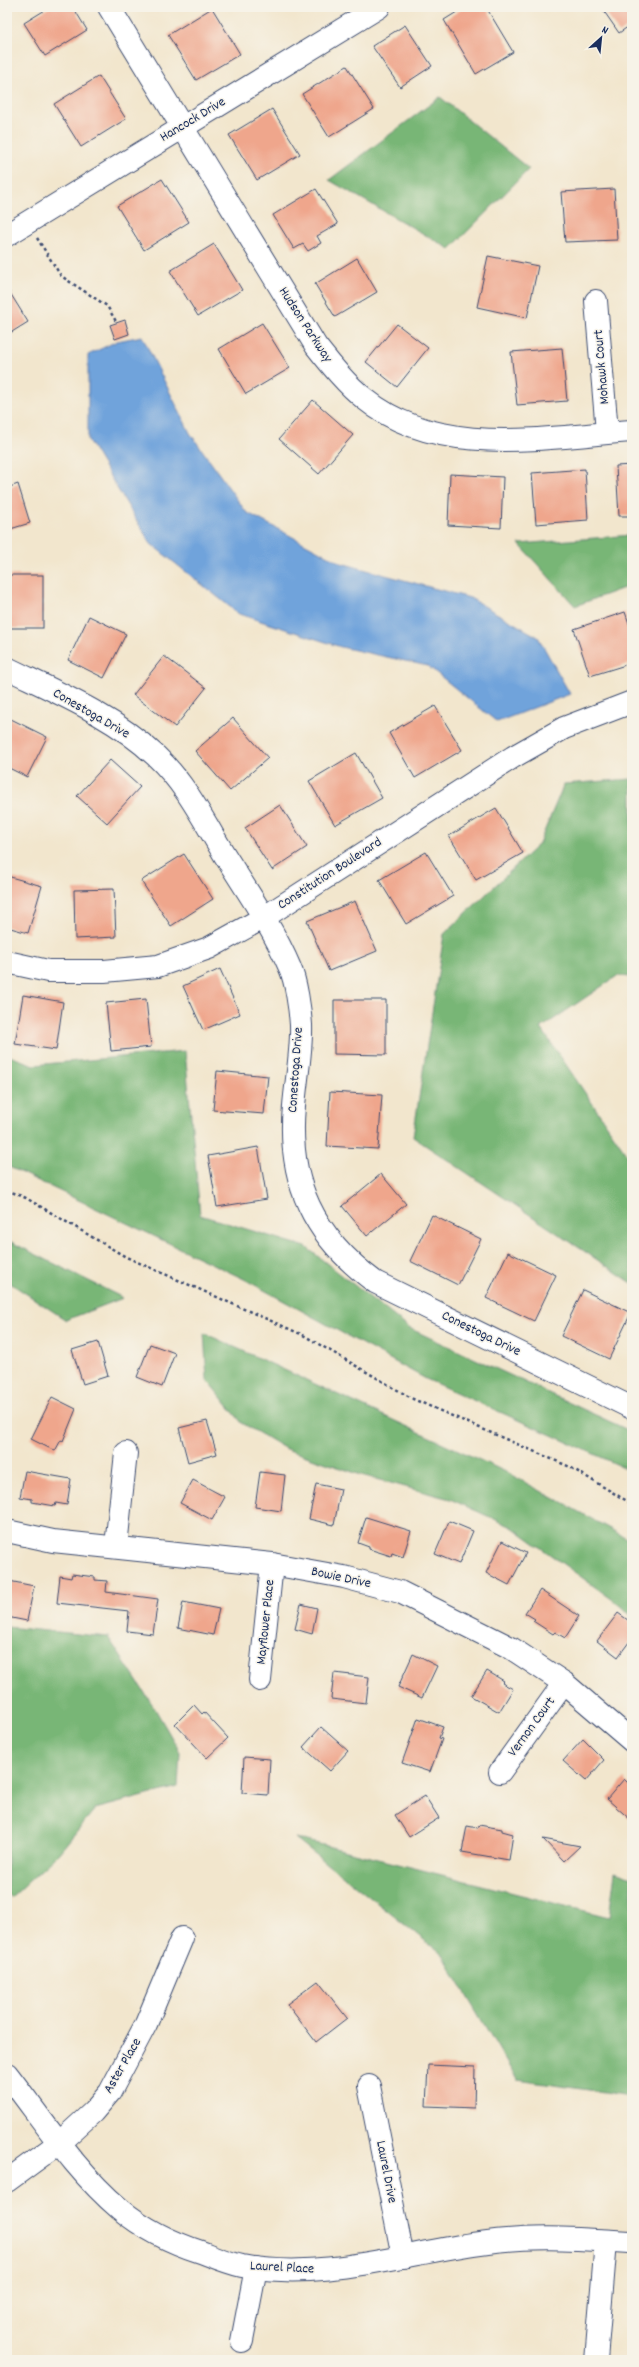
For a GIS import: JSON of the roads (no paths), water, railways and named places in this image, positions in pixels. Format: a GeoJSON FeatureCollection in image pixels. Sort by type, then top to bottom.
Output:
{"type":"FeatureCollection","features":[{"type":"Feature","properties":{"kind":"street","name":"Hudson Parkway"},"geometry":{"type":"LineString","coordinates":[[109,7],[316,346],[337,374],[365,400],[388,414],[419,429],[452,437],[490,440],[632,430]]}},
{"type":"Feature","properties":{"kind":"street","name":"Hancock Drive"},"geometry":{"type":"LineString","coordinates":[[7,234],[379,7]]}},
{"type":"Feature","properties":{"kind":"street","name":"Mohawk Court"},"geometry":{"type":"LineString","coordinates":[[596,301],[607,432]]}},
{"type":"Feature","properties":{"kind":"street","name":"Conestoga Drive"},"geometry":{"type":"LineString","coordinates":[[7,668],[117,725],[156,756],[179,782],[263,918],[291,970],[301,1026],[292,1144],[295,1168],[305,1197],[315,1217],[339,1252],[375,1282],[632,1408]]}},
{"type":"Feature","properties":{"kind":"street","name":"Constitution Boulevard"},"geometry":{"type":"LineString","coordinates":[[7,962],[48,971],[104,971],[158,966],[209,948],[263,918],[532,746],[564,728],[632,702]]}},
{"type":"Feature","properties":{"kind":"street"},"geometry":{"type":"LineString","coordinates":[[116,1546],[126,1453]]}},
{"type":"Feature","properties":{"kind":"street","name":"Bowie Drive"},"geometry":{"type":"LineString","coordinates":[[7,1531],[53,1540],[272,1564],[344,1577],[400,1592],[511,1648],[564,1683],[632,1741]]}},
{"type":"Feature","properties":{"kind":"street","name":"Mayflower Place"},"geometry":{"type":"LineString","coordinates":[[260,1680],[272,1564]]}},
{"type":"Feature","properties":{"kind":"street","name":"Vernon Court"},"geometry":{"type":"LineString","coordinates":[[500,1772],[564,1683]]}},
{"type":"Feature","properties":{"kind":"street","name":"Aster Place"},"geometry":{"type":"LineString","coordinates":[[7,2181],[59,2143],[93,2112],[110,2092],[146,2024],[182,1938]]}},
{"type":"Feature","properties":{"kind":"street","name":"Laurel Place"},"geometry":{"type":"LineString","coordinates":[[7,2074],[59,2143],[91,2181],[121,2210],[151,2230],[180,2245],[239,2265],[303,2272],[348,2267],[481,2243],[555,2237],[632,2242]]}},
{"type":"Feature","properties":{"kind":"street","name":"Laurel Drive"},"geometry":{"type":"LineString","coordinates":[[369,2086],[403,2257]]}},
{"type":"Feature","properties":{"kind":"street"},"geometry":{"type":"LineString","coordinates":[[596,2360],[606,2241]]}},
{"type":"Feature","properties":{"kind":"street"},"geometry":{"type":"LineString","coordinates":[[242,2340],[256,2268]]}},
{"type":"Feature","properties":{"kind":"water"},"geometry":{"type":"Polygon","coordinates":[[[142,336],[190,433],[246,512],[341,563],[470,598],[538,637],[570,694],[497,722],[428,666],[341,647],[239,614],[151,544],[88,440],[88,355],[117,341],[142,336]]]}}]}
